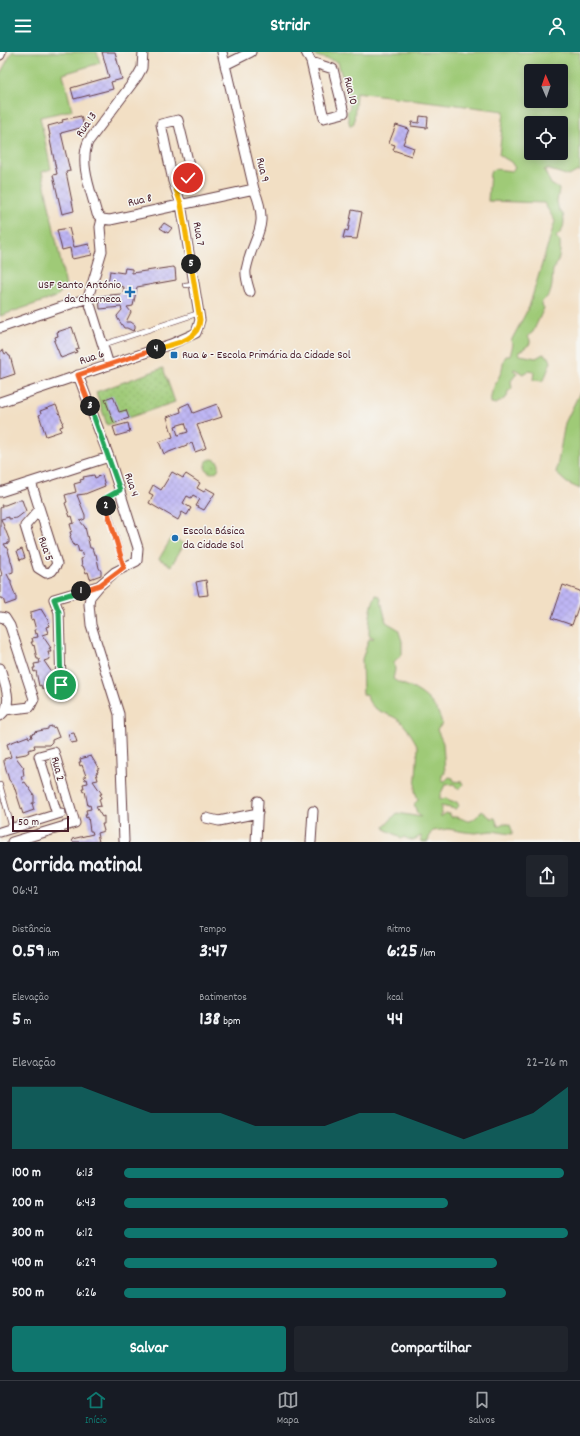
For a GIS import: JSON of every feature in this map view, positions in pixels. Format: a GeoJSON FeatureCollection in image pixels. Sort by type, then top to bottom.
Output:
{"type":"FeatureCollection","features":[{"type":"Feature","properties":{"kind":"street","name":"Rua 13"},"geometry":{"type":"LineString","coordinates":[[102,219],[96,214],[84,162],[84,151],[88,142],[137,77],[142,68],[143,52]]}},
{"type":"Feature","properties":{"kind":"street","name":"Rua 9"},"geometry":{"type":"LineString","coordinates":[[222,52],[254,190],[261,206],[262,222],[246,272],[250,292]]}},
{"type":"Feature","properties":{"kind":"street"},"geometry":{"type":"LineString","coordinates":[[225,65],[251,52]]}},
{"type":"Feature","properties":{"kind":"street","name":"Rua 10"},"geometry":{"type":"LineString","coordinates":[[306,52],[311,62],[324,118],[344,113],[332,68],[311,62]]}},
{"type":"Feature","properties":{"kind":"street","name":"Rua 7"},"geometry":{"type":"LineString","coordinates":[[173,181],[188,178],[191,173],[178,120],[161,124],[173,181],[181,204],[199,312],[199,328],[192,336]]}},
{"type":"Feature","properties":{"kind":"street","name":"Rua 8"},"geometry":{"type":"LineString","coordinates":[[102,219],[110,220],[254,190]]}},
{"type":"Feature","properties":{"kind":"street"},"geometry":{"type":"LineString","coordinates":[[102,219],[100,227],[102,251],[88,298],[109,365]]}},
{"type":"Feature","properties":{"kind":"street"},"geometry":{"type":"LineString","coordinates":[[0,328],[88,298]]}},
{"type":"Feature","properties":{"kind":"street","name":"Rua 6"},"geometry":{"type":"LineString","coordinates":[[0,402],[192,336]]}},
{"type":"Feature","properties":{"kind":"street","name":"Rua 4"},"geometry":{"type":"LineString","coordinates":[[78,375],[109,457],[139,555],[137,561],[132,565],[124,567],[100,585]]}},
{"type":"Feature","properties":{"kind":"street"},"geometry":{"type":"LineString","coordinates":[[0,492],[109,457]]}},
{"type":"Feature","properties":{"kind":"street","name":"Rua 5"},"geometry":{"type":"LineString","coordinates":[[31,482],[57,564],[52,571],[46,573],[38,568],[25,526],[39,510]]}},
{"type":"Feature","properties":{"kind":"street"},"geometry":{"type":"LineString","coordinates":[[61,685],[59,612],[54,599],[100,585]]}},
{"type":"Feature","properties":{"kind":"street"},"geometry":{"type":"LineString","coordinates":[[100,585],[90,597],[89,613],[119,714],[123,842]]}},
{"type":"Feature","properties":{"kind":"street"},"geometry":{"type":"LineString","coordinates":[[0,617],[5,618],[10,626],[34,699],[30,707],[3,713]]}},
{"type":"Feature","properties":{"kind":"street"},"geometry":{"type":"LineString","coordinates":[[0,668],[8,698],[3,713]]}},
{"type":"Feature","properties":{"kind":"street","name":"Rua 2"},"geometry":{"type":"LineString","coordinates":[[12,842],[74,823],[54,752],[39,756],[57,814]]}},
{"type":"Feature","properties":{"kind":"street"},"geometry":{"type":"LineString","coordinates":[[256,842],[258,801]]}},
{"type":"Feature","properties":{"kind":"street"},"geometry":{"type":"LineString","coordinates":[[0,832],[70,810]]}},
{"type":"Feature","properties":{"kind":"street"},"geometry":{"type":"LineString","coordinates":[[311,842],[313,811]]}},
{"type":"Feature","properties":{"kind":"street"},"geometry":{"type":"LineString","coordinates":[[206,818],[219,821],[258,813]]}},
{"type":"Feature","properties":{"kind":"lane"},"geometry":{"type":"LineString","coordinates":[[185,285],[194,284]]}},
{"type":"Feature","properties":{"kind":"lane"},"geometry":{"type":"LineString","coordinates":[[102,345],[199,312]]}},
{"type":"Feature","properties":{"kind":"lane"},"geometry":{"type":"LineString","coordinates":[[120,490],[104,499],[124,567]]}},
{"type":"Feature","properties":{"kind":"lane"},"geometry":{"type":"LineString","coordinates":[[0,785],[12,828]]}},
{"type":"Feature","properties":{"kind":"green space"},"geometry":{"type":"Polygon","coordinates":[[[12,52],[97,52],[100,63],[63,74],[72,110],[40,117],[51,169],[42,172],[66,287],[56,297],[0,316],[0,74],[12,52]]]}},
{"type":"Feature","properties":{"kind":"green space"},"geometry":{"type":"Polygon","coordinates":[[[313,52],[580,52],[580,173],[578,171],[569,176],[547,169],[544,170],[551,184],[559,189],[557,202],[559,211],[563,214],[564,224],[561,232],[556,237],[560,241],[560,252],[557,264],[553,270],[550,293],[541,303],[544,308],[533,332],[528,336],[530,344],[519,352],[520,355],[536,358],[543,354],[549,357],[551,362],[542,381],[533,380],[534,372],[529,371],[523,374],[515,369],[513,370],[517,373],[511,381],[512,389],[508,391],[507,397],[496,404],[491,403],[491,394],[501,373],[504,359],[506,356],[510,356],[513,344],[511,341],[529,307],[555,221],[544,203],[488,201],[490,172],[495,169],[512,171],[515,168],[511,162],[499,155],[504,111],[356,92],[354,123],[350,126],[347,113],[350,107],[338,62],[316,56],[313,52]]]}},
{"type":"Feature","properties":{"kind":"green space"},"geometry":{"type":"Polygon","coordinates":[[[163,368],[175,402],[107,425],[96,392],[163,368]]]}},
{"type":"Feature","properties":{"kind":"green space"},"geometry":{"type":"Polygon","coordinates":[[[580,392],[580,489],[567,483],[556,473],[565,423],[580,392]]]}},
{"type":"Feature","properties":{"kind":"green space"},"geometry":{"type":"Polygon","coordinates":[[[209,459],[215,459],[219,463],[219,469],[215,473],[209,473],[205,469],[205,463],[209,459]]]}},
{"type":"Feature","properties":{"kind":"green space"},"geometry":{"type":"Polygon","coordinates":[[[172,537],[184,544],[171,566],[159,559],[172,537]]]}},
{"type":"Feature","properties":{"kind":"green space"},"geometry":{"type":"Polygon","coordinates":[[[376,595],[380,596],[386,622],[398,629],[402,641],[402,654],[394,662],[395,670],[393,679],[421,693],[435,707],[442,724],[437,730],[443,743],[445,773],[442,775],[442,780],[445,781],[449,777],[453,778],[454,781],[462,782],[463,785],[458,789],[454,784],[445,785],[440,795],[440,800],[446,798],[451,802],[457,802],[459,806],[455,809],[441,806],[441,817],[445,813],[450,814],[451,817],[457,817],[469,821],[477,817],[482,811],[491,818],[495,818],[498,826],[504,823],[510,825],[513,833],[492,831],[475,833],[448,829],[433,831],[430,834],[428,842],[422,842],[421,836],[413,840],[409,840],[404,837],[401,839],[395,834],[386,830],[384,827],[397,813],[421,817],[417,813],[414,804],[418,800],[415,791],[418,747],[408,730],[400,721],[376,709],[369,702],[367,696],[363,695],[362,659],[369,639],[374,638],[369,635],[369,625],[371,609],[376,595]]]}},
{"type":"Feature","properties":{"kind":"building"},"geometry":{"type":"Polygon","coordinates":[[[102,52],[115,52],[122,79],[111,82],[113,89],[74,99],[71,88],[109,77],[102,52]]]}},
{"type":"Feature","properties":{"kind":"building"},"geometry":{"type":"Polygon","coordinates":[[[81,116],[84,127],[61,133],[70,171],[66,172],[74,211],[62,214],[53,175],[57,174],[48,126],[63,122],[62,120],[81,116]]]}},
{"type":"Feature","properties":{"kind":"building"},"geometry":{"type":"Polygon","coordinates":[[[420,116],[428,117],[427,128],[411,126],[412,122],[419,123],[420,116]]]}},
{"type":"Feature","properties":{"kind":"building"},"geometry":{"type":"Polygon","coordinates":[[[396,125],[409,129],[403,144],[414,148],[411,156],[393,150],[395,145],[389,143],[396,125]]]}},
{"type":"Feature","properties":{"kind":"building"},"geometry":{"type":"Polygon","coordinates":[[[352,210],[362,212],[357,239],[343,238],[345,230],[348,231],[352,210]]]}},
{"type":"Feature","properties":{"kind":"building"},"geometry":{"type":"Polygon","coordinates":[[[164,223],[172,228],[168,233],[160,228],[164,223]]]}},
{"type":"Feature","properties":{"kind":"building"},"geometry":{"type":"Polygon","coordinates":[[[69,228],[74,247],[89,244],[92,255],[72,259],[70,248],[62,250],[57,230],[69,228]]]}},
{"type":"Feature","properties":{"kind":"building"},"geometry":{"type":"Polygon","coordinates":[[[173,267],[175,268],[176,280],[137,287],[133,306],[127,307],[131,312],[126,322],[131,322],[135,325],[135,329],[133,331],[124,328],[118,319],[117,316],[122,310],[121,307],[100,309],[99,296],[121,294],[123,292],[124,287],[108,284],[110,271],[124,273],[125,268],[132,269],[132,273],[173,267]]]}},
{"type":"Feature","properties":{"kind":"building"},"geometry":{"type":"Polygon","coordinates":[[[72,327],[79,348],[76,349],[77,352],[61,358],[54,341],[56,340],[55,337],[58,336],[57,332],[72,327]]]}},
{"type":"Feature","properties":{"kind":"building"},"geometry":{"type":"Polygon","coordinates":[[[3,350],[5,354],[7,353],[10,356],[15,374],[0,379],[0,352],[3,350]]]}},
{"type":"Feature","properties":{"kind":"building"},"geometry":{"type":"Polygon","coordinates":[[[113,396],[119,412],[126,410],[129,418],[114,423],[105,399],[113,396]]]}},
{"type":"Feature","properties":{"kind":"building"},"geometry":{"type":"Polygon","coordinates":[[[189,403],[193,413],[217,404],[222,417],[197,425],[206,448],[195,452],[192,443],[164,454],[159,442],[173,437],[167,417],[181,412],[180,407],[189,403]],[[185,423],[175,426],[178,435],[188,432],[185,423]]]}},
{"type":"Feature","properties":{"kind":"building"},"geometry":{"type":"Polygon","coordinates":[[[56,405],[63,422],[63,426],[60,427],[61,431],[46,436],[39,415],[41,414],[40,411],[56,405]]]}},
{"type":"Feature","properties":{"kind":"building"},"geometry":{"type":"Polygon","coordinates":[[[128,423],[130,432],[116,436],[113,427],[128,423]]]}},
{"type":"Feature","properties":{"kind":"building"},"geometry":{"type":"Polygon","coordinates":[[[172,472],[183,478],[186,474],[200,483],[197,488],[204,492],[206,488],[215,493],[204,510],[196,506],[200,499],[193,495],[191,498],[187,496],[183,503],[191,508],[187,515],[182,512],[178,520],[149,503],[153,495],[149,493],[153,485],[161,490],[172,472]]]}},
{"type":"Feature","properties":{"kind":"building"},"geometry":{"type":"Polygon","coordinates":[[[94,475],[95,478],[102,475],[105,486],[85,494],[77,495],[85,515],[85,519],[80,521],[85,527],[90,548],[92,548],[94,554],[96,554],[101,571],[101,575],[90,579],[88,572],[86,573],[82,566],[81,559],[83,558],[81,551],[79,552],[77,545],[74,546],[70,536],[70,532],[72,531],[70,524],[74,523],[65,503],[67,502],[65,495],[76,492],[74,484],[81,482],[80,480],[84,479],[83,477],[94,475]]]}},
{"type":"Feature","properties":{"kind":"building"},"geometry":{"type":"Polygon","coordinates":[[[22,500],[26,511],[17,518],[9,519],[9,517],[1,519],[9,539],[9,543],[4,544],[8,550],[13,568],[13,572],[7,574],[11,580],[16,597],[16,601],[5,605],[3,598],[1,599],[0,597],[0,576],[2,575],[0,568],[0,508],[2,507],[1,505],[22,500]]]}},
{"type":"Feature","properties":{"kind":"building"},"geometry":{"type":"Polygon","coordinates":[[[22,549],[25,558],[20,560],[17,551],[22,549]]]}},
{"type":"Feature","properties":{"kind":"building"},"geometry":{"type":"Polygon","coordinates":[[[206,580],[208,595],[199,596],[196,582],[206,580]]]}},
{"type":"Feature","properties":{"kind":"building"},"geometry":{"type":"Polygon","coordinates":[[[563,585],[580,591],[580,602],[572,625],[552,618],[563,585]]]}},
{"type":"Feature","properties":{"kind":"building"},"geometry":{"type":"Polygon","coordinates":[[[41,609],[49,622],[49,626],[46,627],[48,633],[42,635],[51,648],[49,648],[51,652],[48,652],[50,659],[44,661],[53,674],[53,678],[50,678],[52,685],[42,689],[41,685],[39,686],[36,671],[34,672],[33,668],[35,668],[34,664],[40,663],[39,659],[37,659],[34,645],[33,646],[31,642],[33,642],[32,638],[38,637],[37,633],[35,634],[34,630],[36,630],[33,619],[31,620],[30,616],[31,612],[41,609]]]}},
{"type":"Feature","properties":{"kind":"building"},"geometry":{"type":"Polygon","coordinates":[[[52,726],[52,728],[55,727],[59,737],[52,740],[49,745],[34,745],[35,748],[28,750],[29,752],[26,754],[15,756],[24,768],[24,776],[21,776],[23,783],[25,782],[34,795],[34,803],[32,803],[34,810],[23,814],[14,786],[9,780],[4,762],[4,759],[11,757],[7,744],[28,736],[29,738],[32,737],[31,734],[35,733],[34,732],[48,729],[48,727],[52,726]]]}},
{"type":"Feature","properties":{"kind":"building"},"geometry":{"type":"Polygon","coordinates":[[[74,733],[77,742],[71,743],[68,734],[74,733]]]}},
{"type":"Feature","properties":{"kind":"building"},"geometry":{"type":"Polygon","coordinates":[[[91,756],[99,769],[97,769],[98,772],[96,773],[98,780],[93,781],[102,794],[100,794],[101,798],[99,799],[101,806],[96,807],[102,817],[104,816],[104,824],[102,824],[104,831],[97,833],[99,842],[73,842],[72,839],[93,834],[92,831],[90,831],[88,817],[86,818],[85,814],[87,814],[86,810],[91,809],[90,805],[88,806],[85,791],[83,792],[82,788],[84,788],[83,784],[88,783],[87,779],[85,780],[84,776],[86,776],[82,765],[80,766],[79,762],[81,762],[80,759],[91,756]]]}},
{"type":"Feature","properties":{"kind":"place","name":"USF Santo António da Charneca"},"geometry":{"type":"Point","coordinates":[130,292]}},
{"type":"Feature","properties":{"kind":"place","name":"Rua 6 - Escola Primária da Cidade Sol"},"geometry":{"type":"Point","coordinates":[174,355]}},
{"type":"Feature","properties":{"kind":"place","name":"Escola Básica da Cidade Sol"},"geometry":{"type":"Point","coordinates":[175,538]}},
{"type":"Feature","properties":{"kind":"route"},"geometry":{"type":"LineString","coordinates":[[61,685],[59,612],[54,599],[100,585],[108,580],[115,572],[124,567],[104,499],[120,490],[78,375],[192,336],[199,328],[200,320],[181,204],[173,181],[188,178]]}}]}
